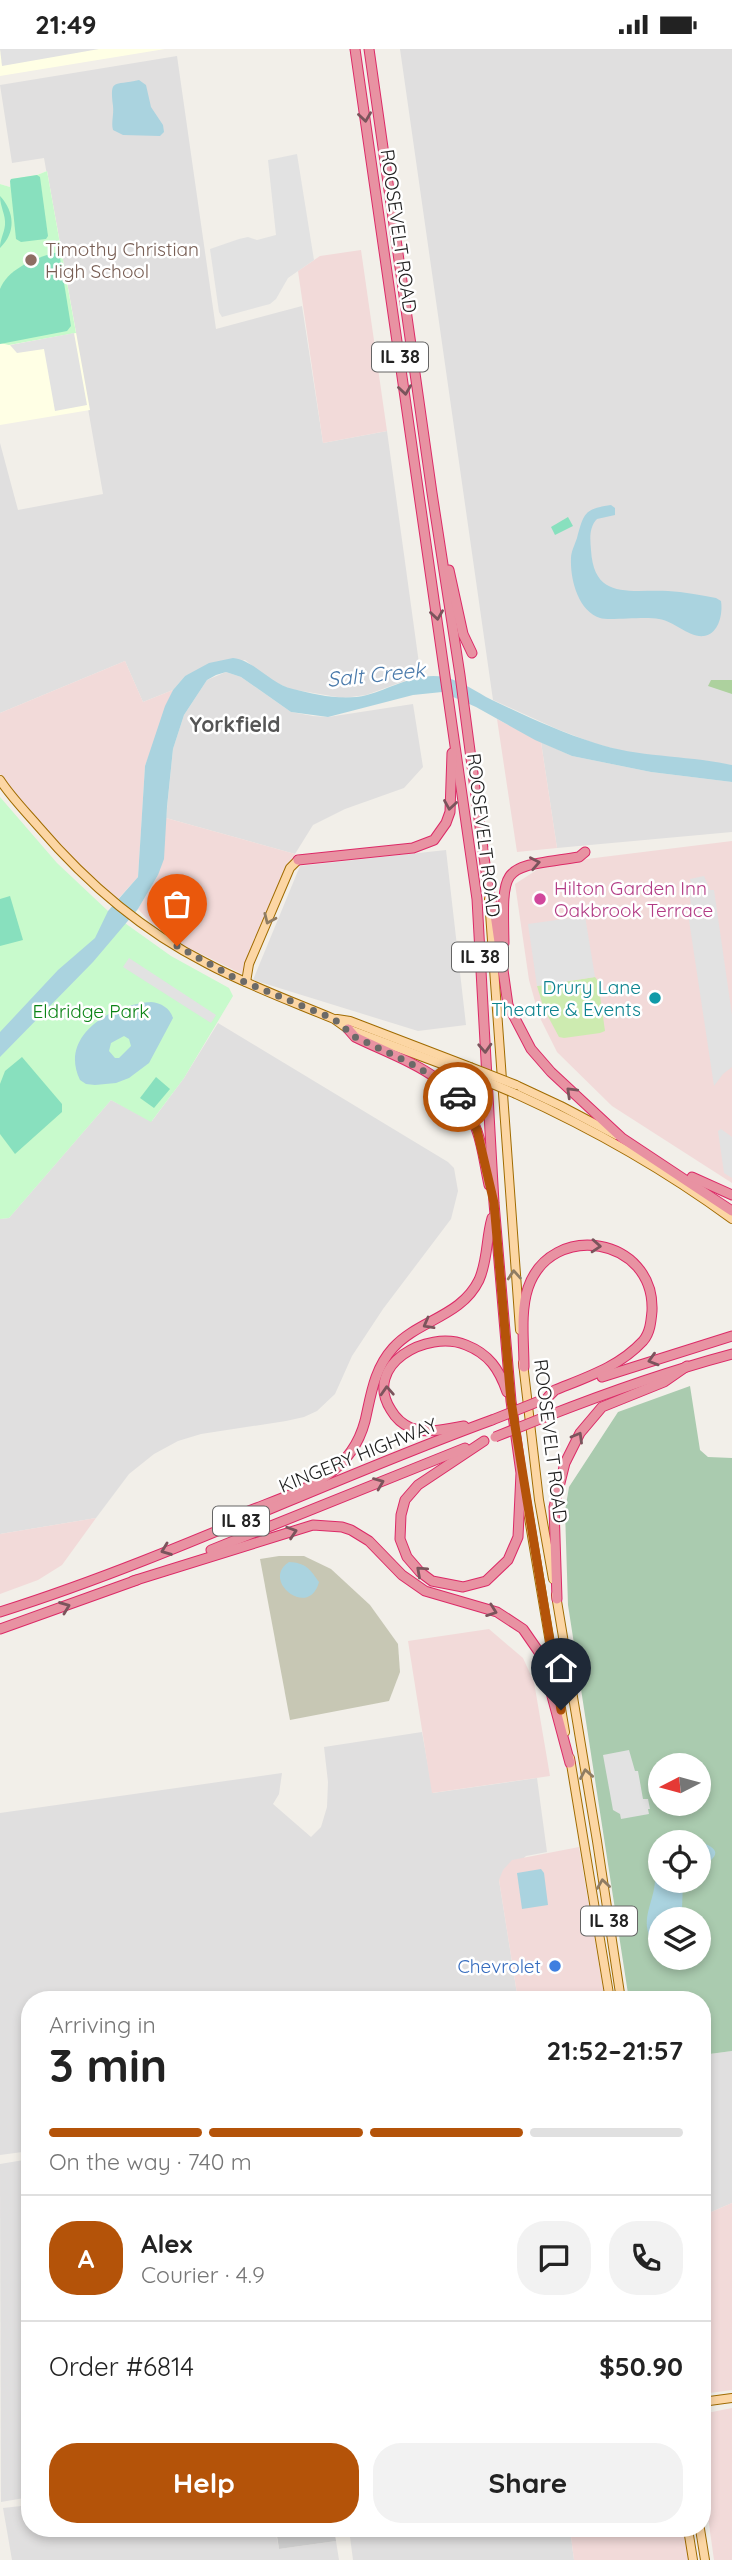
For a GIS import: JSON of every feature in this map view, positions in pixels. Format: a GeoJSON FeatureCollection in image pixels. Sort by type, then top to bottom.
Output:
{"type":"FeatureCollection","features":[{"type":"Feature","properties":{"kind":"highway","name":"ROOSEVELT ROAD"},"geometry":{"type":"LineString","coordinates":[[355,49],[477,899],[494,1206],[511,1401],[521,1473]]}},
{"type":"Feature","properties":{"kind":"highway","name":"ROOSEVELT ROAD"},"geometry":{"type":"LineString","coordinates":[[369,49],[466,717],[488,887]]}},
{"type":"Feature","properties":{"kind":"highway"},"geometry":{"type":"LineString","coordinates":[[426,448],[458,615],[472,653]]}},
{"type":"Feature","properties":{"kind":"highway"},"geometry":{"type":"LineString","coordinates":[[298,860],[414,848],[434,840],[446,823],[452,801],[452,713]]}},
{"type":"Feature","properties":{"kind":"highway"},"geometry":{"type":"LineString","coordinates":[[505,987],[503,895],[510,875],[516,868],[525,865],[579,857],[585,852]]}},
{"type":"Feature","properties":{"kind":"highway"},"geometry":{"type":"LineString","coordinates":[[488,887],[495,914],[505,987],[513,1017],[531,1049],[551,1073],[622,1138],[732,1211]]}},
{"type":"Feature","properties":{"kind":"highway"},"geometry":{"type":"LineString","coordinates":[[202,1537],[236,1517],[329,1476],[349,1458],[361,1435],[373,1384],[381,1365],[394,1347],[409,1335],[455,1309],[468,1296],[479,1280],[485,1261],[494,1206],[477,1130],[471,1117],[455,1093],[435,1077],[355,1037],[348,1029]]}},
{"type":"Feature","properties":{"kind":"highway"},"geometry":{"type":"LineString","coordinates":[[652,1156],[732,1195]]}},
{"type":"Feature","properties":{"kind":"highway"},"geometry":{"type":"LineString","coordinates":[[524,1367],[525,1303],[531,1281],[542,1265],[558,1253],[578,1246],[594,1245],[611,1248],[636,1266],[650,1292],[652,1309],[650,1327],[644,1340],[617,1364],[555,1391],[545,1399]]}},
{"type":"Feature","properties":{"kind":"highway","name":"KINGERY HIGHWAY"},"geometry":{"type":"LineString","coordinates":[[0,1612],[202,1537],[625,1368],[732,1336]]}},
{"type":"Feature","properties":{"kind":"highway"},"geometry":{"type":"LineString","coordinates":[[480,1424],[434,1431],[411,1428],[388,1407],[384,1389],[391,1368],[402,1355],[416,1346],[433,1341],[458,1342],[481,1351],[492,1361],[511,1401]]}},
{"type":"Feature","properties":{"kind":"highway","name":"KINGERY HIGHWAY"},"geometry":{"type":"LineString","coordinates":[[0,1629],[133,1581],[599,1395],[732,1354]]}},
{"type":"Feature","properties":{"kind":"highway"},"geometry":{"type":"LineString","coordinates":[[557,1599],[554,1507],[565,1463],[580,1433],[602,1407],[664,1382],[687,1366]]}},
{"type":"Feature","properties":{"kind":"highway"},"geometry":{"type":"LineString","coordinates":[[484,1441],[418,1485],[405,1500],[400,1539],[407,1557],[420,1572],[432,1581],[463,1587],[486,1581],[496,1573],[508,1560],[518,1537],[521,1473]]}},
{"type":"Feature","properties":{"kind":"highway"},"geometry":{"type":"LineString","coordinates":[[133,1581],[313,1525],[351,1530],[369,1541],[402,1574],[425,1591],[496,1612],[523,1629],[541,1655],[570,1763]]}},
{"type":"Feature","properties":{"kind":"main road"},"geometry":{"type":"LineString","coordinates":[[0,781],[54,845],[113,901],[136,920],[204,963],[334,1019],[361,1025],[561,1106],[622,1138]]}},
{"type":"Feature","properties":{"kind":"main road"},"geometry":{"type":"LineString","coordinates":[[246,982],[249,964],[290,868],[298,860]]}},
{"type":"Feature","properties":{"kind":"main road","name":"ROOSEVELT ROAD"},"geometry":{"type":"LineString","coordinates":[[488,887],[514,1273],[539,1500],[620,1991]]}},
{"type":"Feature","properties":{"kind":"main road"},"geometry":{"type":"LineString","coordinates":[[334,1019],[348,1029],[471,1071]]}},
{"type":"Feature","properties":{"kind":"main road"},"geometry":{"type":"LineString","coordinates":[[516,1090],[599,1133],[662,1171],[732,1219]]}},
{"type":"Feature","properties":{"kind":"main road","name":"ROOSEVELT ROAD"},"geometry":{"type":"LineString","coordinates":[[521,1473],[608,1991]]}},
{"type":"Feature","properties":{"kind":"main road"},"geometry":{"type":"LineString","coordinates":[[711,2400],[732,2397]]}},
{"type":"Feature","properties":{"kind":"main road"},"geometry":{"type":"LineString","coordinates":[[689,2537],[693,2560]]}},
{"type":"Feature","properties":{"kind":"main road"},"geometry":{"type":"LineString","coordinates":[[702,2537],[705,2560]]}},
{"type":"Feature","properties":{"kind":"shaded area"},"geometry":{"type":"Polygon","coordinates":[[[0,49],[165,49],[0,76],[0,49]]]}},
{"type":"Feature","properties":{"kind":"shaded area"},"geometry":{"type":"Polygon","coordinates":[[[0,49],[99,49],[2,66],[0,49]]]}},
{"type":"Feature","properties":{"kind":"shaded area"},"geometry":{"type":"Polygon","coordinates":[[[400,49],[732,49],[732,765],[635,754],[596,744],[493,700],[400,49]]]}},
{"type":"Feature","properties":{"kind":"shaded area"},"geometry":{"type":"Polygon","coordinates":[[[177,56],[216,329],[302,306],[323,443],[387,431],[421,678],[410,679],[366,695],[343,698],[290,689],[269,679],[245,660],[185,676],[173,690],[143,702],[125,661],[0,713],[0,443],[18,510],[103,494],[44,158],[12,163],[0,85],[177,56]]]}},
{"type":"Feature","properties":{"kind":"shaded area"},"geometry":{"type":"Polygon","coordinates":[[[297,154],[314,260],[288,278],[270,304],[222,317],[210,249],[248,237],[257,240],[276,235],[268,160],[297,154]]]}},
{"type":"Feature","properties":{"kind":"shaded area","name":"Timothy Christian High School"},"geometry":{"type":"Polygon","coordinates":[[[47,171],[90,410],[0,425],[0,184],[10,187],[11,179],[47,171]]]}},
{"type":"Feature","properties":{"kind":"shaded area"},"geometry":{"type":"Polygon","coordinates":[[[361,250],[387,431],[323,443],[298,271],[320,256],[361,250]]]}},
{"type":"Feature","properties":{"kind":"shaded area"},"geometry":{"type":"Polygon","coordinates":[[[74,333],[87,405],[55,411],[44,349],[17,353],[10,345],[74,333]]]}},
{"type":"Feature","properties":{"kind":"shaded area"},"geometry":{"type":"Polygon","coordinates":[[[125,661],[143,702],[173,690],[145,766],[138,877],[118,899],[79,864],[36,819],[0,774],[0,713],[125,661]]]}},
{"type":"Feature","properties":{"kind":"shaded area"},"geometry":{"type":"Polygon","coordinates":[[[226,672],[241,677],[291,712],[313,716],[328,717],[413,704],[423,767],[404,788],[345,809],[313,825],[295,854],[166,818],[173,749],[184,715],[207,680],[226,672]]]}},
{"type":"Feature","properties":{"kind":"shaded area"},"geometry":{"type":"Polygon","coordinates":[[[497,719],[541,742],[557,848],[517,852],[497,719]]]}},
{"type":"Feature","properties":{"kind":"shaded area"},"geometry":{"type":"Polygon","coordinates":[[[541,742],[572,756],[651,772],[732,782],[732,832],[557,848],[541,742]]]}},
{"type":"Feature","properties":{"kind":"shaded area"},"geometry":{"type":"Polygon","coordinates":[[[166,818],[295,854],[242,974],[187,947],[152,924],[138,909],[158,875],[166,818]]]}},
{"type":"Feature","properties":{"kind":"shaded area"},"geometry":{"type":"Polygon","coordinates":[[[732,841],[732,1183],[612,1106],[557,1052],[539,1016],[529,980],[515,884],[546,864],[732,841]]]}},
{"type":"Feature","properties":{"kind":"shaded area"},"geometry":{"type":"Polygon","coordinates":[[[446,850],[466,1025],[418,1031],[253,980],[300,866],[446,850]]]}},
{"type":"Feature","properties":{"kind":"shaded area"},"geometry":{"type":"Polygon","coordinates":[[[704,876],[710,890],[714,890],[732,1015],[732,1067],[714,1086],[687,907],[691,906],[690,896],[685,896],[684,885],[691,884],[690,879],[704,876]]]}},
{"type":"Feature","properties":{"kind":"shaded area"},"geometry":{"type":"Polygon","coordinates":[[[585,916],[595,977],[537,986],[528,924],[585,916]]]}},
{"type":"Feature","properties":{"kind":"shaded area"},"geometry":{"type":"Polygon","coordinates":[[[129,958],[216,1015],[211,1023],[123,967],[129,958]]]}},
{"type":"Feature","properties":{"kind":"shaded area"},"geometry":{"type":"Polygon","coordinates":[[[218,1023],[448,1162],[454,1168],[458,1191],[451,1219],[383,1309],[352,1356],[335,1394],[317,1411],[286,1421],[201,1434],[178,1441],[154,1454],[129,1474],[96,1518],[0,1534],[0,1219],[9,1218],[111,1100],[152,1121],[184,1078],[218,1023]]]}},
{"type":"Feature","properties":{"kind":"shaded area"},"geometry":{"type":"Polygon","coordinates":[[[721,1129],[732,1137],[732,1178],[724,1173],[718,1131],[721,1129]]]}},
{"type":"Feature","properties":{"kind":"shaded area"},"geometry":{"type":"Polygon","coordinates":[[[690,1386],[700,1450],[708,1457],[732,1458],[732,2051],[711,2054],[711,1991],[628,1991],[568,1605],[565,1511],[569,1487],[618,1412],[690,1386]]]}},
{"type":"Feature","properties":{"kind":"shaded area"},"geometry":{"type":"Polygon","coordinates":[[[96,1518],[62,1565],[38,1580],[0,1594],[0,1534],[96,1518]]]}},
{"type":"Feature","properties":{"kind":"shaded area"},"geometry":{"type":"Polygon","coordinates":[[[304,1556],[331,1569],[370,1605],[398,1644],[400,1672],[389,1701],[290,1720],[260,1559],[304,1556]]]}},
{"type":"Feature","properties":{"kind":"shaded area"},"geometry":{"type":"Polygon","coordinates":[[[489,1629],[523,1658],[534,1682],[550,1776],[432,1793],[408,1641],[489,1629]]]}},
{"type":"Feature","properties":{"kind":"shaded area"},"geometry":{"type":"Polygon","coordinates":[[[422,1732],[433,1793],[537,1778],[547,1852],[526,1856],[499,1880],[517,1991],[21,1991],[21,2152],[0,2155],[0,1813],[282,1773],[279,1794],[273,1804],[311,1837],[321,1827],[327,1807],[328,1782],[324,1747],[422,1732]]]}},
{"type":"Feature","properties":{"kind":"shaded area"},"geometry":{"type":"Polygon","coordinates":[[[629,1750],[635,1771],[638,1771],[643,1799],[648,1799],[648,1814],[621,1819],[620,1814],[613,1810],[603,1755],[629,1750]]]}},
{"type":"Feature","properties":{"kind":"shaded area"},"geometry":{"type":"Polygon","coordinates":[[[579,1847],[603,1991],[517,1991],[499,1880],[512,1860],[579,1847]]]}},
{"type":"Feature","properties":{"kind":"shaded area"},"geometry":{"type":"Polygon","coordinates":[[[732,2051],[732,2203],[711,2212],[711,2054],[732,2051]]]}},
{"type":"Feature","properties":{"kind":"shaded area"},"geometry":{"type":"Polygon","coordinates":[[[21,2160],[21,2499],[1,2502],[0,2164],[21,2160]]]}},
{"type":"Feature","properties":{"kind":"shaded area"},"geometry":{"type":"Polygon","coordinates":[[[732,2203],[732,2390],[711,2393],[711,2212],[732,2203]]]}},
{"type":"Feature","properties":{"kind":"shaded area"},"geometry":{"type":"Polygon","coordinates":[[[732,2408],[732,2560],[714,2560],[711,2537],[711,2412],[732,2408]]]}},
{"type":"Feature","properties":{"kind":"shaded area"},"geometry":{"type":"Polygon","coordinates":[[[21,2506],[21,2537],[277,2537],[279,2549],[336,2541],[339,2560],[12,2560],[3,2508],[21,2506]]]}},
{"type":"Feature","properties":{"kind":"shaded area"},"geometry":{"type":"Polygon","coordinates":[[[277,2537],[335,2537],[336,2541],[279,2549],[277,2537]]]}},
{"type":"Feature","properties":{"kind":"shaded area"},"geometry":{"type":"Polygon","coordinates":[[[350,2537],[571,2537],[574,2560],[353,2560],[350,2537]]]}},
{"type":"Feature","properties":{"kind":"shaded area"},"geometry":{"type":"Polygon","coordinates":[[[571,2537],[687,2537],[691,2560],[574,2560],[571,2537]]]}},
{"type":"Feature","properties":{"kind":"green space","name":"Timothy Christian High School"},"geometry":{"type":"Polygon","coordinates":[[[47,171],[76,333],[9,345],[0,343],[0,184],[10,187],[11,179],[47,171]]]}},
{"type":"Feature","properties":{"kind":"green space"},"geometry":{"type":"Polygon","coordinates":[[[37,175],[40,177],[48,236],[46,239],[21,242],[16,239],[10,181],[37,175]]]}},
{"type":"Feature","properties":{"kind":"green space"},"geometry":{"type":"Polygon","coordinates":[[[0,196],[9,209],[12,222],[9,236],[0,248],[5,221],[0,196]]]}},
{"type":"Feature","properties":{"kind":"green space"},"geometry":{"type":"Polygon","coordinates":[[[59,252],[71,326],[67,331],[0,344],[0,289],[4,282],[25,264],[59,252]]]}},
{"type":"Feature","properties":{"kind":"green space"},"geometry":{"type":"Polygon","coordinates":[[[568,517],[573,526],[555,535],[551,527],[568,517]]]}},
{"type":"Feature","properties":{"kind":"green space"},"geometry":{"type":"Polygon","coordinates":[[[711,680],[732,680],[732,694],[708,686],[711,680]]]}},
{"type":"Feature","properties":{"kind":"green space","name":"Eldridge Park"},"geometry":{"type":"Polygon","coordinates":[[[0,797],[57,863],[108,911],[171,956],[229,988],[233,996],[184,1078],[151,1122],[111,1100],[9,1218],[0,1219],[0,797]]]}},
{"type":"Feature","properties":{"kind":"green space"},"geometry":{"type":"Polygon","coordinates":[[[10,896],[23,940],[0,946],[0,899],[10,896]]]}},
{"type":"Feature","properties":{"kind":"green space"},"geometry":{"type":"Polygon","coordinates":[[[595,977],[598,981],[605,1031],[559,1037],[544,1009],[537,986],[595,977]]]}},
{"type":"Feature","properties":{"kind":"green space"},"geometry":{"type":"Polygon","coordinates":[[[22,1057],[62,1104],[62,1112],[15,1154],[0,1134],[0,1084],[5,1071],[22,1057]]]}},
{"type":"Feature","properties":{"kind":"green space"},"geometry":{"type":"Polygon","coordinates":[[[156,1077],[170,1089],[154,1108],[140,1098],[156,1077]]]}},
{"type":"Feature","properties":{"kind":"water"},"geometry":{"type":"Polygon","coordinates":[[[139,80],[146,85],[151,107],[163,125],[164,132],[160,136],[123,135],[113,130],[113,87],[119,83],[139,80]]]}},
{"type":"Feature","properties":{"kind":"water"},"geometry":{"type":"Polygon","coordinates":[[[611,505],[615,508],[615,515],[597,519],[591,533],[591,550],[599,578],[616,589],[674,591],[716,598],[721,601],[721,611],[719,622],[713,631],[698,636],[659,619],[605,619],[586,609],[574,584],[572,553],[587,513],[611,505]]]}},
{"type":"Feature","properties":{"kind":"water"},"geometry":{"type":"Polygon","coordinates":[[[233,658],[249,663],[285,686],[330,697],[358,697],[414,679],[444,677],[543,723],[595,743],[646,754],[732,765],[732,782],[651,772],[572,756],[442,692],[413,695],[328,717],[291,712],[241,677],[226,672],[216,675],[207,680],[184,715],[173,749],[164,859],[158,875],[138,909],[93,962],[0,1057],[0,1032],[58,970],[95,938],[108,911],[138,877],[145,766],[173,690],[185,676],[209,663],[233,658]]]}},
{"type":"Feature","properties":{"kind":"water"},"geometry":{"type":"Polygon","coordinates":[[[136,1004],[158,1004],[167,1009],[173,1018],[149,1063],[129,1078],[116,1083],[95,1085],[80,1080],[75,1064],[76,1049],[83,1036],[106,1016],[136,1004]],[[124,1036],[111,1043],[109,1051],[115,1058],[119,1058],[131,1046],[129,1039],[124,1036]]]}},
{"type":"Feature","properties":{"kind":"water"},"geometry":{"type":"Polygon","coordinates":[[[289,1562],[304,1565],[313,1574],[319,1582],[314,1593],[297,1597],[283,1586],[280,1578],[282,1570],[289,1562]]]}},
{"type":"Feature","properties":{"kind":"water"},"geometry":{"type":"Polygon","coordinates":[[[711,1847],[715,1851],[711,1860],[711,1847]]]}},
{"type":"Feature","properties":{"kind":"water"},"geometry":{"type":"Polygon","coordinates":[[[541,1869],[544,1873],[548,1905],[522,1909],[517,1873],[541,1869]]]}},
{"type":"Feature","properties":{"kind":"water"},"geometry":{"type":"Polygon","coordinates":[[[653,1893],[683,1893],[682,1907],[649,1907],[653,1893]]]}},
{"type":"Feature","properties":{"kind":"way so far"},"geometry":{"type":"LineString","coordinates":[[177,946],[235,978],[334,1019],[355,1037],[445,1083],[458,1097]]}},
{"type":"Feature","properties":{"kind":"place","name":"Timothy Christian High School"},"geometry":{"type":"Point","coordinates":[31,260]}},
{"type":"Feature","properties":{"kind":"place","name":"Hilton Garden Inn Oakbrook Terrace"},"geometry":{"type":"Point","coordinates":[540,899]}},
{"type":"Feature","properties":{"kind":"place","name":"Drury Lane Theatre & Events"},"geometry":{"type":"Point","coordinates":[655,998]}},
{"type":"Feature","properties":{"kind":"place","name":"Chevrolet"},"geometry":{"type":"Point","coordinates":[555,1966]}},
{"type":"Feature","properties":{"kind":"district","name":"Yorkfield"},"geometry":{"type":"Point","coordinates":[235,725]}},
{"type":"Feature","properties":{"kind":"route"},"geometry":{"type":"LineString","coordinates":[[458,1097],[477,1130],[494,1203],[511,1401],[561,1710]]}},
{"type":"Feature","properties":{"kind":"water label","name":"Salt Creek"},"geometry":{"type":"Point","coordinates":[376,675]}}]}
